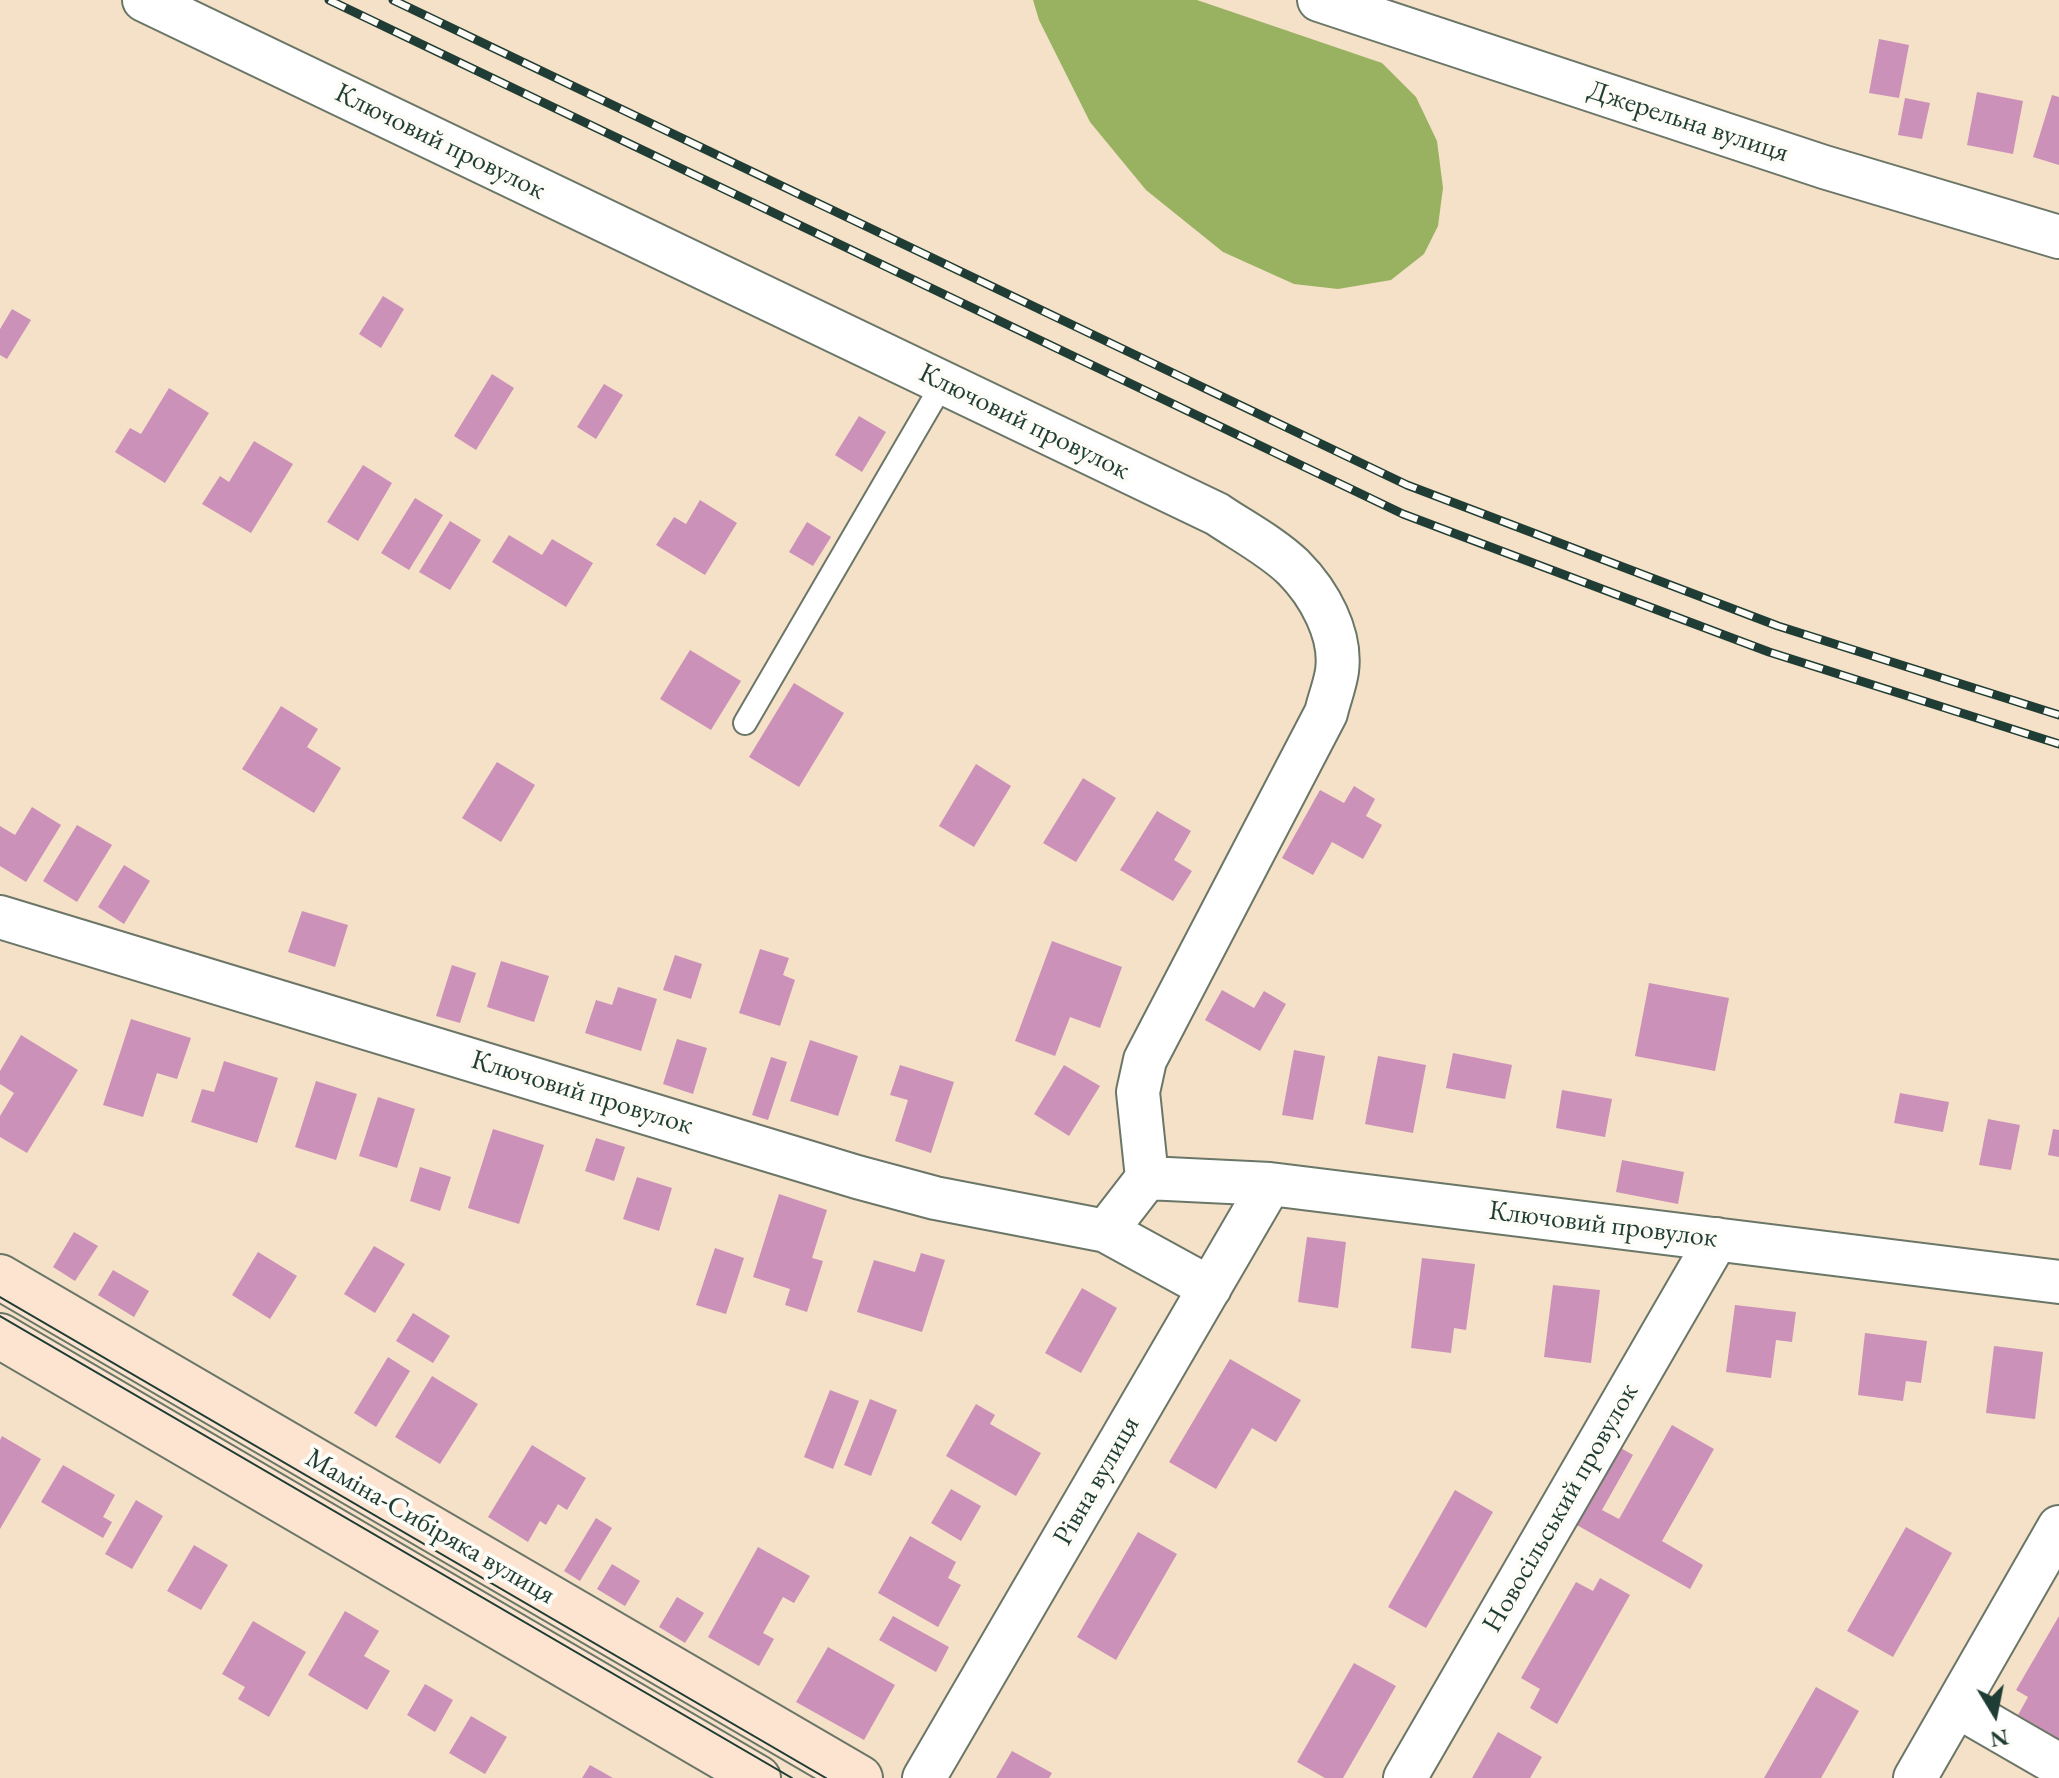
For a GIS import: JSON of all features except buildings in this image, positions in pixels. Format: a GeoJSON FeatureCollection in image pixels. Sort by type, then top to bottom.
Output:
{"type":"FeatureCollection","features":[{"type":"Feature","properties":{"kind":"main road","name":"Маміна-Сибіряка вулиця"},"geometry":{"type":"LineString","coordinates":[[0,1277],[860,1778]]}},
{"type":"Feature","properties":{"kind":"main road","name":"Маміна-Сибіряка вулиця"},"geometry":{"type":"LineString","coordinates":[[0,1336],[758,1778]]}},
{"type":"Feature","properties":{"kind":"street","name":"Ключовий провулок"},"geometry":{"type":"LineString","coordinates":[[144,0],[1217,514],[1293,567],[1317,597],[1335,634],[1337,670],[1326,713],[1145,1060],[1138,1092],[1147,1178],[1270,1184],[2059,1282]]}},
{"type":"Feature","properties":{"kind":"street","name":"Джерельна вулиця"},"geometry":{"type":"LineString","coordinates":[[1319,0],[1824,167],[2059,237]]}},
{"type":"Feature","properties":{"kind":"street","name":"Ключовий провулок"},"geometry":{"type":"LineString","coordinates":[[0,917],[857,1177],[935,1198],[1106,1231],[1210,1288]]}},
{"type":"Feature","properties":{"kind":"street"},"geometry":{"type":"LineString","coordinates":[[1106,1231],[1147,1178]]}},
{"type":"Feature","properties":{"kind":"street","name":"Рівна вулиця"},"geometry":{"type":"LineString","coordinates":[[924,1778],[1270,1184]]}},
{"type":"Feature","properties":{"kind":"street","name":"Новосільський провулок"},"geometry":{"type":"LineString","coordinates":[[1405,1778],[1717,1239]]}},
{"type":"Feature","properties":{"kind":"street"},"geometry":{"type":"LineString","coordinates":[[1915,1778],[2059,1527]]}},
{"type":"Feature","properties":{"kind":"street"},"geometry":{"type":"LineString","coordinates":[[1957,1706],[2059,1765]]}},
{"type":"Feature","properties":{"kind":"lane"},"geometry":{"type":"LineString","coordinates":[[745,723],[943,383]]}},
{"type":"Feature","properties":{"kind":"green space"},"geometry":{"type":"Polygon","coordinates":[[[1033,0],[1197,0],[1382,63],[1416,97],[1437,141],[1443,188],[1438,226],[1424,254],[1391,280],[1338,289],[1294,284],[1223,252],[1146,190],[1090,122],[1039,20],[1033,0]]]}},
{"type":"Feature","properties":{"kind":"tram line"},"geometry":{"type":"LineString","coordinates":[[0,1297],[826,1778]]}},
{"type":"Feature","properties":{"kind":"tram line"},"geometry":{"type":"LineString","coordinates":[[0,1316],[792,1778]]}},
{"type":"Feature","properties":{"kind":"railway"},"geometry":{"type":"LineString","coordinates":[[329,0],[1403,514],[1769,652],[2059,744]]}},
{"type":"Feature","properties":{"kind":"railway"},"geometry":{"type":"LineString","coordinates":[[393,0],[1407,485],[1778,626],[2059,715]]}}]}
